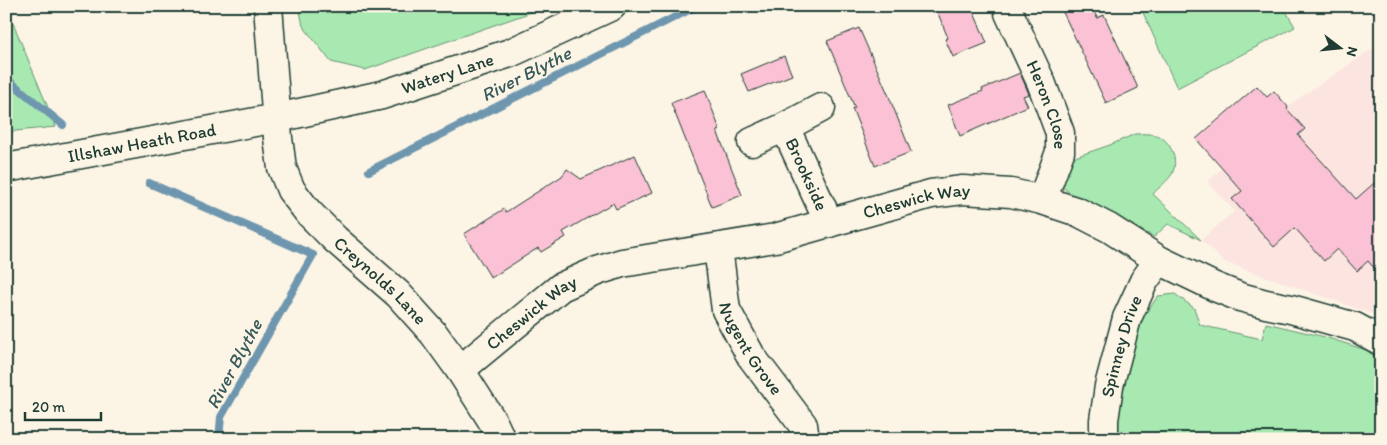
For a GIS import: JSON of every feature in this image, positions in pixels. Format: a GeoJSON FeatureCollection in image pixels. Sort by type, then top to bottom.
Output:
{"type":"FeatureCollection","features":[{"type":"Feature","properties":{"kind":"street","name":"Creynolds Lane"},"geometry":{"type":"LineString","coordinates":[[268,6],[282,168],[291,190],[308,212],[335,239],[398,294],[434,334],[460,370],[493,422],[501,439]]}},
{"type":"Feature","properties":{"kind":"street","name":"Watery Lane"},"geometry":{"type":"LineString","coordinates":[[277,118],[382,95],[510,54],[612,6]]}},
{"type":"Feature","properties":{"kind":"street","name":"Heron Close"},"geometry":{"type":"LineString","coordinates":[[1009,13],[1041,82],[1060,134],[1060,152],[1042,200]]}},
{"type":"Feature","properties":{"kind":"street","name":"Brookside"},"geometry":{"type":"LineString","coordinates":[[752,142],[821,108]]}},
{"type":"Feature","properties":{"kind":"street","name":"Illshaw Heath Road"},"geometry":{"type":"LineString","coordinates":[[6,168],[277,118]]}},
{"type":"Feature","properties":{"kind":"street","name":"Brookside"},"geometry":{"type":"LineString","coordinates":[[785,127],[829,223]]}},
{"type":"Feature","properties":{"kind":"street","name":"Cheswick Way"},"geometry":{"type":"LineString","coordinates":[[460,370],[561,287],[597,271],[622,263],[775,238],[932,194],[963,190],[1011,193],[1042,200],[1078,212],[1159,260],[1240,297],[1354,327],[1381,341]]}},
{"type":"Feature","properties":{"kind":"street","name":"Nugent Grove"},"geometry":{"type":"LineString","coordinates":[[718,248],[726,310],[751,356],[802,425],[805,439]]}},
{"type":"Feature","properties":{"kind":"street","name":"Spinney Drive"},"geometry":{"type":"LineString","coordinates":[[1104,439],[1104,420],[1109,386],[1127,318],[1144,281],[1159,260]]}},
{"type":"Feature","properties":{"kind":"shaded area"},"geometry":{"type":"Polygon","coordinates":[[[1381,43],[1381,317],[1224,262],[1201,240],[1234,211],[1207,182],[1296,100],[1381,43]]]}},
{"type":"Feature","properties":{"kind":"green space"},"geometry":{"type":"Polygon","coordinates":[[[6,6],[56,127],[6,132],[6,6]]]}},
{"type":"Feature","properties":{"kind":"green space"},"geometry":{"type":"Polygon","coordinates":[[[299,6],[549,6],[365,70],[331,62],[303,26],[299,6]]]}},
{"type":"Feature","properties":{"kind":"green space"},"geometry":{"type":"Polygon","coordinates":[[[1140,6],[1283,6],[1295,27],[1177,88],[1140,6]]]}},
{"type":"Feature","properties":{"kind":"green space"},"geometry":{"type":"Polygon","coordinates":[[[1135,134],[1159,136],[1170,147],[1175,163],[1174,169],[1168,179],[1153,194],[1201,240],[1168,224],[1154,237],[1073,195],[1062,187],[1062,171],[1072,158],[1135,134]]]}},
{"type":"Feature","properties":{"kind":"green space"},"geometry":{"type":"Polygon","coordinates":[[[1175,294],[1194,308],[1200,325],[1262,339],[1266,323],[1325,337],[1366,350],[1381,361],[1381,439],[1116,439],[1115,434],[1134,330],[1158,296],[1175,294]]]}},
{"type":"Feature","properties":{"kind":"building"},"geometry":{"type":"Polygon","coordinates":[[[935,6],[971,6],[987,43],[953,57],[945,39],[948,38],[935,6]]]}},
{"type":"Feature","properties":{"kind":"building"},"geometry":{"type":"Polygon","coordinates":[[[1060,6],[1092,6],[1097,18],[1104,15],[1138,88],[1106,103],[1060,6]]]}},
{"type":"Feature","properties":{"kind":"building"},"geometry":{"type":"Polygon","coordinates":[[[859,28],[911,152],[875,166],[852,108],[855,108],[827,41],[859,28]]]}},
{"type":"Feature","properties":{"kind":"building"},"geometry":{"type":"Polygon","coordinates":[[[784,56],[792,75],[749,92],[741,74],[784,56]]]}},
{"type":"Feature","properties":{"kind":"building"},"geometry":{"type":"Polygon","coordinates":[[[1020,73],[1029,94],[1023,96],[1028,106],[960,136],[948,105],[1020,73]]]}},
{"type":"Feature","properties":{"kind":"building"},"geometry":{"type":"Polygon","coordinates":[[[1257,86],[1267,97],[1274,91],[1305,129],[1298,135],[1356,199],[1381,177],[1381,276],[1368,261],[1357,271],[1337,249],[1324,261],[1295,228],[1274,247],[1232,199],[1242,191],[1196,139],[1257,86]]]}},
{"type":"Feature","properties":{"kind":"building"},"geometry":{"type":"Polygon","coordinates":[[[705,90],[720,130],[717,131],[742,195],[712,207],[671,103],[705,90]]]}},
{"type":"Feature","properties":{"kind":"building"},"geometry":{"type":"Polygon","coordinates":[[[635,155],[652,193],[616,209],[613,203],[563,232],[566,237],[541,252],[538,248],[491,278],[464,234],[504,209],[506,212],[562,176],[567,169],[581,179],[635,155]]]}},
{"type":"Feature","properties":{"kind":"waterway","name":"River Blythe"},"geometry":{"type":"LineString","coordinates":[[369,171],[697,6]]}},
{"type":"Feature","properties":{"kind":"waterway"},"geometry":{"type":"LineString","coordinates":[[6,78],[63,125]]}},
{"type":"Feature","properties":{"kind":"waterway","name":"River Blythe"},"geometry":{"type":"LineString","coordinates":[[149,183],[313,255],[221,417],[219,439]]}}]}
